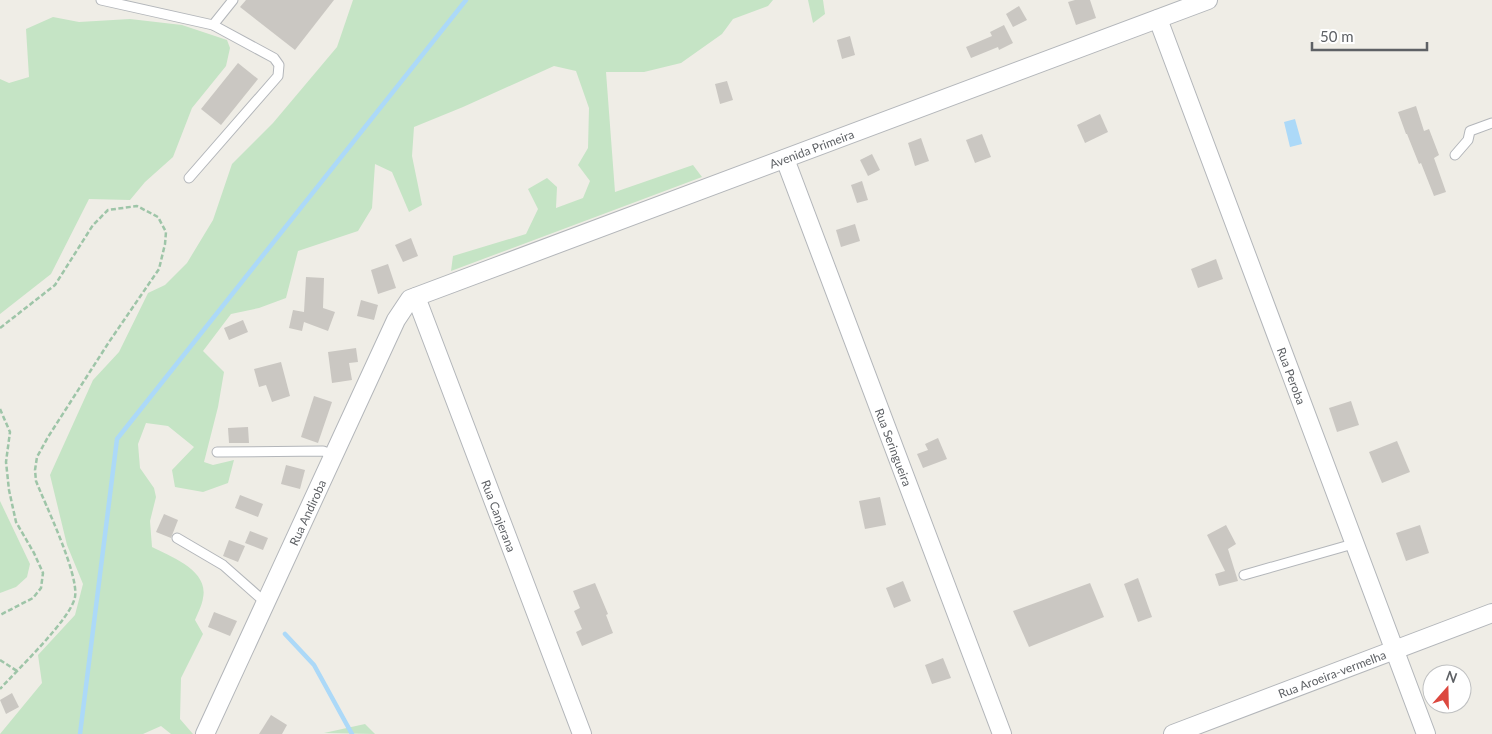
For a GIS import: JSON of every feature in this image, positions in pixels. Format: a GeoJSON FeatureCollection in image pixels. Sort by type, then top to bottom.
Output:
{"type":"FeatureCollection","features":[{"type":"Feature","properties":{"kind":"street","name":"Avenida Primeira"},"geometry":{"type":"LineString","coordinates":[[416,297],[1208,0]]}},
{"type":"Feature","properties":{"kind":"street","name":"Rua Peroba"},"geometry":{"type":"LineString","coordinates":[[1158,19],[1353,544],[1426,734]]}},
{"type":"Feature","properties":{"kind":"street","name":"Rua Seringueira"},"geometry":{"type":"LineString","coordinates":[[785,159],[1002,734]]}},
{"type":"Feature","properties":{"kind":"street","name":"Rua Andiroba"},"geometry":{"type":"LineString","coordinates":[[205,734],[396,320],[410,299],[416,297]]}},
{"type":"Feature","properties":{"kind":"street","name":"Rua Canjerana"},"geometry":{"type":"LineString","coordinates":[[416,297],[582,734]]}},
{"type":"Feature","properties":{"kind":"street","name":"Rua Aroeira-vermelha"},"geometry":{"type":"LineString","coordinates":[[1173,734],[1492,613]]}},
{"type":"Feature","properties":{"kind":"lane"},"geometry":{"type":"LineString","coordinates":[[101,0],[213,25],[274,58],[279,65],[278,76],[189,178]]}},
{"type":"Feature","properties":{"kind":"lane"},"geometry":{"type":"LineString","coordinates":[[213,25],[233,0]]}},
{"type":"Feature","properties":{"kind":"lane"},"geometry":{"type":"LineString","coordinates":[[1455,156],[1468,140],[1470,131],[1492,123]]}},
{"type":"Feature","properties":{"kind":"lane"},"geometry":{"type":"LineString","coordinates":[[217,452],[323,451],[334,455]]}},
{"type":"Feature","properties":{"kind":"lane"},"geometry":{"type":"LineString","coordinates":[[178,538],[223,565],[266,603]]}},
{"type":"Feature","properties":{"kind":"lane"},"geometry":{"type":"LineString","coordinates":[[1244,575],[1353,544]]}},
{"type":"Feature","properties":{"kind":"path"},"geometry":{"type":"LineString","coordinates":[[0,328],[55,285],[93,225],[108,210],[137,206],[158,218],[166,232],[159,269],[104,350],[37,457],[36,481],[73,576],[75,597],[65,618],[0,689]]}},
{"type":"Feature","properties":{"kind":"path"},"geometry":{"type":"LineString","coordinates":[[0,409],[10,432],[6,462],[9,490],[16,522],[43,573],[41,588],[33,598],[0,615]]}},
{"type":"Feature","properties":{"kind":"path"},"geometry":{"type":"LineString","coordinates":[[0,660],[16,671]]}},
{"type":"Feature","properties":{"kind":"green space"},"geometry":{"type":"Polygon","coordinates":[[[353,0],[773,0],[768,6],[733,19],[722,34],[681,63],[644,72],[606,72],[615,192],[693,165],[702,177],[451,271],[453,256],[526,234],[538,209],[528,189],[547,178],[557,187],[556,208],[583,198],[590,181],[578,165],[588,148],[589,108],[576,71],[554,66],[414,127],[412,156],[422,205],[409,212],[392,172],[375,164],[372,208],[358,231],[298,251],[286,298],[259,308],[231,314],[203,351],[224,372],[218,407],[204,462],[213,465],[234,460],[228,483],[203,492],[175,487],[172,470],[194,447],[168,426],[146,423],[138,444],[140,468],[154,488],[156,497],[150,521],[152,547],[178,560],[195,572],[203,588],[200,609],[195,620],[203,634],[181,678],[180,719],[193,734],[171,734],[161,726],[143,734],[0,734],[42,683],[38,655],[75,615],[83,584],[67,545],[50,475],[93,380],[119,352],[148,293],[165,285],[187,263],[213,220],[232,164],[273,123],[337,47],[353,0]]]}},
{"type":"Feature","properties":{"kind":"green space"},"geometry":{"type":"Polygon","coordinates":[[[808,0],[823,0],[825,14],[813,23],[808,0]]]}},
{"type":"Feature","properties":{"kind":"green space"},"geometry":{"type":"Polygon","coordinates":[[[53,17],[79,22],[130,19],[182,25],[227,40],[230,48],[226,66],[192,108],[173,157],[145,182],[130,200],[89,199],[51,274],[0,314],[0,79],[9,83],[29,77],[26,29],[53,17]]]}},
{"type":"Feature","properties":{"kind":"green space"},"geometry":{"type":"Polygon","coordinates":[[[0,501],[30,564],[27,577],[16,587],[0,593],[0,501]]]}},
{"type":"Feature","properties":{"kind":"green space"},"geometry":{"type":"Polygon","coordinates":[[[365,724],[375,734],[324,733],[365,724]]]}},
{"type":"Feature","properties":{"kind":"water"},"geometry":{"type":"Polygon","coordinates":[[[1295,119],[1302,144],[1290,147],[1284,122],[1295,119]]]}},
{"type":"Feature","properties":{"kind":"building"},"geometry":{"type":"Polygon","coordinates":[[[246,0],[334,0],[295,50],[240,7],[246,0]]]}},
{"type":"Feature","properties":{"kind":"building"},"geometry":{"type":"Polygon","coordinates":[[[1090,0],[1096,18],[1076,25],[1068,2],[1090,0]]]}},
{"type":"Feature","properties":{"kind":"building"},"geometry":{"type":"Polygon","coordinates":[[[1019,6],[1027,20],[1013,27],[1006,14],[1019,6]]]}},
{"type":"Feature","properties":{"kind":"building"},"geometry":{"type":"Polygon","coordinates":[[[1004,25],[1013,43],[999,50],[998,47],[971,58],[966,47],[992,36],[990,32],[1004,25]]]}},
{"type":"Feature","properties":{"kind":"building"},"geometry":{"type":"Polygon","coordinates":[[[850,36],[855,55],[842,59],[837,40],[850,36]]]}},
{"type":"Feature","properties":{"kind":"building"},"geometry":{"type":"Polygon","coordinates":[[[238,63],[258,79],[221,125],[201,109],[238,63]]]}},
{"type":"Feature","properties":{"kind":"building"},"geometry":{"type":"Polygon","coordinates":[[[727,81],[733,100],[720,104],[715,84],[727,81]]]}},
{"type":"Feature","properties":{"kind":"building"},"geometry":{"type":"Polygon","coordinates":[[[1416,106],[1424,131],[1429,129],[1439,155],[1434,158],[1446,192],[1434,196],[1398,112],[1416,106]]]}},
{"type":"Feature","properties":{"kind":"building"},"geometry":{"type":"Polygon","coordinates":[[[1100,114],[1108,132],[1085,143],[1077,125],[1100,114]]]}},
{"type":"Feature","properties":{"kind":"building"},"geometry":{"type":"Polygon","coordinates":[[[982,134],[991,157],[975,163],[966,140],[982,134]]]}},
{"type":"Feature","properties":{"kind":"building"},"geometry":{"type":"Polygon","coordinates":[[[921,138],[929,161],[915,166],[908,143],[921,138]]]}},
{"type":"Feature","properties":{"kind":"building"},"geometry":{"type":"Polygon","coordinates":[[[872,154],[880,170],[868,176],[860,160],[872,154]]]}},
{"type":"Feature","properties":{"kind":"building"},"geometry":{"type":"Polygon","coordinates":[[[862,181],[868,200],[857,203],[851,185],[862,181]]]}},
{"type":"Feature","properties":{"kind":"building"},"geometry":{"type":"Polygon","coordinates":[[[855,224],[860,241],[841,247],[836,230],[855,224]]]}},
{"type":"Feature","properties":{"kind":"building"},"geometry":{"type":"Polygon","coordinates":[[[411,238],[418,256],[403,262],[395,245],[411,238]]]}},
{"type":"Feature","properties":{"kind":"building"},"geometry":{"type":"Polygon","coordinates":[[[1216,259],[1223,279],[1198,288],[1191,269],[1216,259]]]}},
{"type":"Feature","properties":{"kind":"building"},"geometry":{"type":"Polygon","coordinates":[[[388,264],[396,288],[378,294],[371,270],[388,264]]]}},
{"type":"Feature","properties":{"kind":"building"},"geometry":{"type":"Polygon","coordinates":[[[306,277],[324,278],[323,308],[335,312],[328,331],[304,322],[302,331],[289,328],[293,310],[304,312],[306,277]]]}},
{"type":"Feature","properties":{"kind":"building"},"geometry":{"type":"Polygon","coordinates":[[[361,300],[378,305],[374,320],[357,316],[361,300]]]}},
{"type":"Feature","properties":{"kind":"building"},"geometry":{"type":"Polygon","coordinates":[[[243,320],[248,332],[229,340],[224,328],[243,320]]]}},
{"type":"Feature","properties":{"kind":"building"},"geometry":{"type":"Polygon","coordinates":[[[356,348],[358,362],[349,363],[352,380],[332,383],[328,352],[356,348]]]}},
{"type":"Feature","properties":{"kind":"building"},"geometry":{"type":"Polygon","coordinates":[[[281,362],[290,396],[272,402],[266,385],[259,387],[254,369],[281,362]]]}},
{"type":"Feature","properties":{"kind":"building"},"geometry":{"type":"Polygon","coordinates":[[[314,396],[332,402],[318,443],[301,437],[314,396]]]}},
{"type":"Feature","properties":{"kind":"building"},"geometry":{"type":"Polygon","coordinates":[[[1351,401],[1359,425],[1337,432],[1329,408],[1351,401]]]}},
{"type":"Feature","properties":{"kind":"building"},"geometry":{"type":"Polygon","coordinates":[[[248,427],[249,443],[229,443],[228,428],[248,427]]]}},
{"type":"Feature","properties":{"kind":"building"},"geometry":{"type":"Polygon","coordinates":[[[938,438],[947,459],[923,468],[917,454],[928,450],[925,444],[938,438]]]}},
{"type":"Feature","properties":{"kind":"building"},"geometry":{"type":"Polygon","coordinates":[[[1397,441],[1410,472],[1382,483],[1369,452],[1397,441]]]}},
{"type":"Feature","properties":{"kind":"building"},"geometry":{"type":"Polygon","coordinates":[[[286,465],[305,470],[300,489],[281,484],[286,465]]]}},
{"type":"Feature","properties":{"kind":"building"},"geometry":{"type":"Polygon","coordinates":[[[240,495],[263,504],[258,517],[235,508],[240,495]]]}},
{"type":"Feature","properties":{"kind":"building"},"geometry":{"type":"Polygon","coordinates":[[[880,497],[886,525],[865,529],[859,501],[880,497]]]}},
{"type":"Feature","properties":{"kind":"building"},"geometry":{"type":"Polygon","coordinates":[[[164,514],[178,520],[171,538],[156,532],[164,514]]]}},
{"type":"Feature","properties":{"kind":"building"},"geometry":{"type":"Polygon","coordinates":[[[1226,525],[1236,544],[1228,549],[1238,581],[1219,586],[1215,574],[1225,571],[1207,535],[1226,525]]]}},
{"type":"Feature","properties":{"kind":"building"},"geometry":{"type":"Polygon","coordinates":[[[1420,525],[1429,553],[1406,561],[1396,533],[1420,525]]]}},
{"type":"Feature","properties":{"kind":"building"},"geometry":{"type":"Polygon","coordinates":[[[250,531],[268,538],[263,550],[245,543],[250,531]]]}},
{"type":"Feature","properties":{"kind":"building"},"geometry":{"type":"Polygon","coordinates":[[[229,540],[245,546],[238,562],[223,556],[229,540]]]}},
{"type":"Feature","properties":{"kind":"building"},"geometry":{"type":"Polygon","coordinates":[[[1138,578],[1152,617],[1138,622],[1124,584],[1138,578]]]}},
{"type":"Feature","properties":{"kind":"building"},"geometry":{"type":"Polygon","coordinates":[[[903,581],[911,601],[894,608],[886,588],[903,581]]]}},
{"type":"Feature","properties":{"kind":"building"},"geometry":{"type":"Polygon","coordinates":[[[595,583],[608,614],[606,615],[613,633],[582,646],[576,632],[582,629],[574,611],[580,608],[573,591],[595,583]]]}},
{"type":"Feature","properties":{"kind":"building"},"geometry":{"type":"Polygon","coordinates":[[[1090,583],[1104,617],[1029,647],[1013,611],[1090,583]]]}},
{"type":"Feature","properties":{"kind":"building"},"geometry":{"type":"Polygon","coordinates":[[[214,612],[237,621],[230,636],[208,627],[214,612]]]}},
{"type":"Feature","properties":{"kind":"building"},"geometry":{"type":"Polygon","coordinates":[[[943,658],[951,678],[932,684],[925,665],[943,658]]]}},
{"type":"Feature","properties":{"kind":"building"},"geometry":{"type":"Polygon","coordinates":[[[12,693],[19,707],[6,714],[0,700],[12,693]]]}},
{"type":"Feature","properties":{"kind":"building"},"geometry":{"type":"Polygon","coordinates":[[[271,715],[287,725],[282,734],[259,734],[271,715]]]}},
{"type":"Feature","properties":{"kind":"waterway"},"geometry":{"type":"LineString","coordinates":[[80,734],[117,439],[466,0]]}},
{"type":"Feature","properties":{"kind":"waterway"},"geometry":{"type":"LineString","coordinates":[[285,634],[314,665],[352,734]]}}]}
